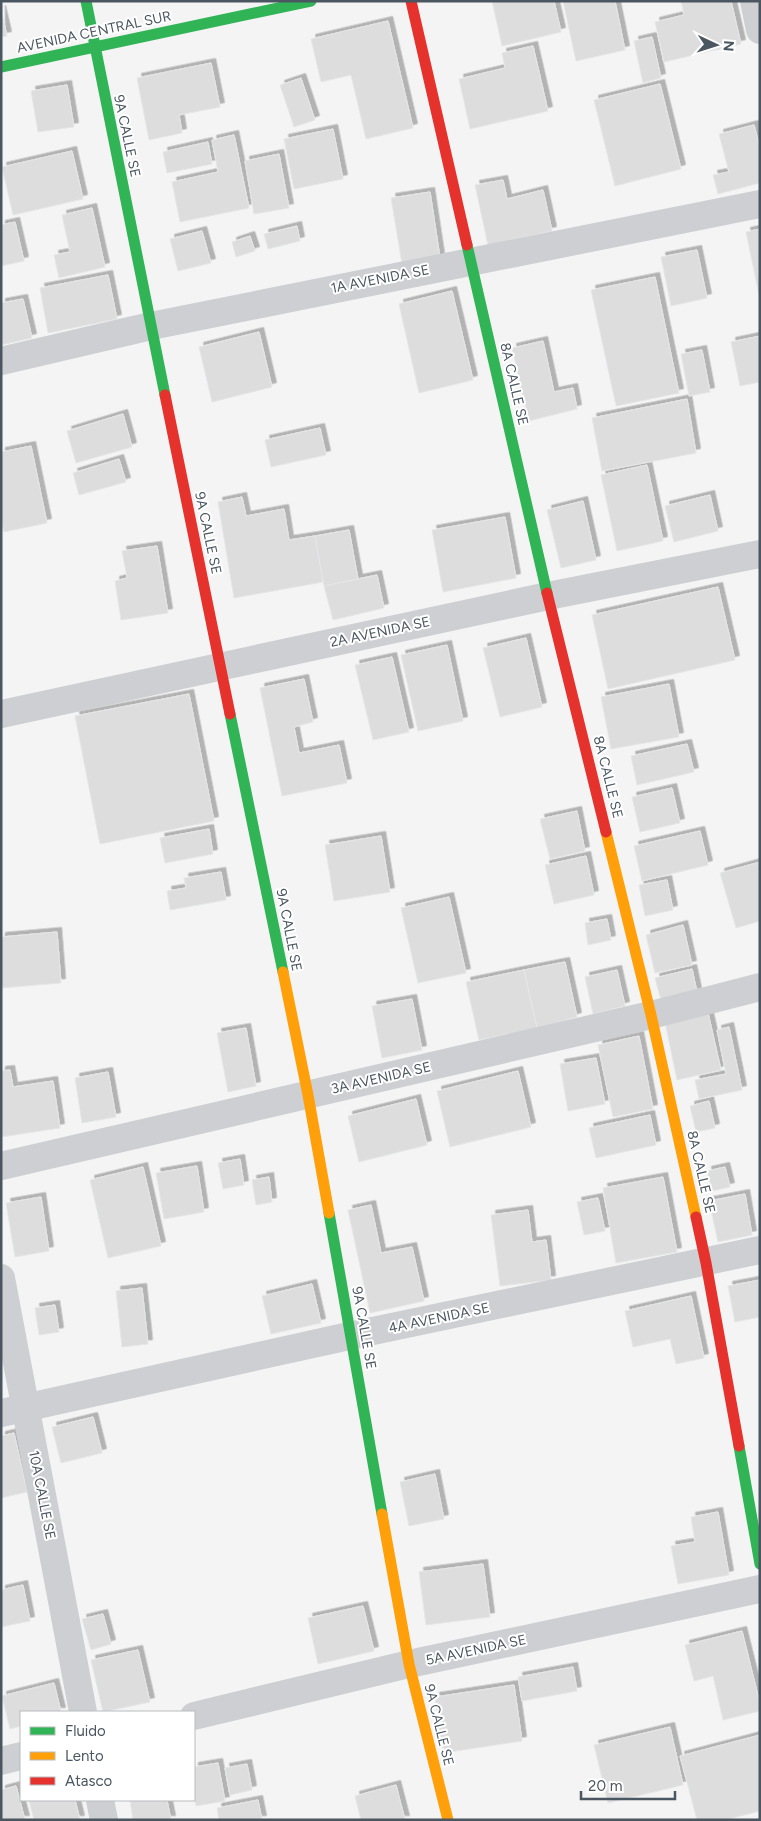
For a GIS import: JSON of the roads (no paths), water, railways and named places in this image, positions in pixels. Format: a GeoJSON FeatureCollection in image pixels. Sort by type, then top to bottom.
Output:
{"type":"FeatureCollection","features":[{"type":"Feature","properties":{"kind":"street","name":"9A CALLE SE"},"geometry":{"type":"LineString","coordinates":[[86,1],[150,326],[308,1095],[409,1664],[448,1820]]}},
{"type":"Feature","properties":{"kind":"street","name":"AVENIDA CENTRAL SUR"},"geometry":{"type":"LineString","coordinates":[[1,67],[311,1]]}},
{"type":"Feature","properties":{"kind":"street","name":"8A CALLE SE"},"geometry":{"type":"LineString","coordinates":[[411,1],[548,596],[651,1015],[706,1263],[760,1564]]}},
{"type":"Feature","properties":{"kind":"street"},"geometry":{"type":"LineString","coordinates":[[754,1],[760,30]]}},
{"type":"Feature","properties":{"kind":"street","name":"1A AVENIDA SE"},"geometry":{"type":"LineString","coordinates":[[1,361],[150,326],[760,204]]}},
{"type":"Feature","properties":{"kind":"street","name":"2A AVENIDA SE"},"geometry":{"type":"LineString","coordinates":[[1,714],[548,596],[760,554]]}},
{"type":"Feature","properties":{"kind":"street","name":"3A AVENIDA SE"},"geometry":{"type":"LineString","coordinates":[[1,1166],[651,1015],[760,987]]}},
{"type":"Feature","properties":{"kind":"street","name":"4A AVENIDA SE"},"geometry":{"type":"LineString","coordinates":[[14,1410],[350,1336],[706,1263],[760,1250]]}},
{"type":"Feature","properties":{"kind":"street","name":"10A CALLE SE"},"geometry":{"type":"LineString","coordinates":[[1,1278],[14,1410],[83,1711]]}},
{"type":"Feature","properties":{"kind":"street","name":"5A AVENIDA SE"},"geometry":{"type":"LineString","coordinates":[[195,1716],[409,1664],[760,1589]]}},
{"type":"Feature","properties":{"kind":"street"},"geometry":{"type":"LineString","coordinates":[[1,1761],[20,1756]]}},
{"type":"Feature","properties":{"kind":"street"},"geometry":{"type":"LineString","coordinates":[[100,1801],[104,1820]]}}]}
